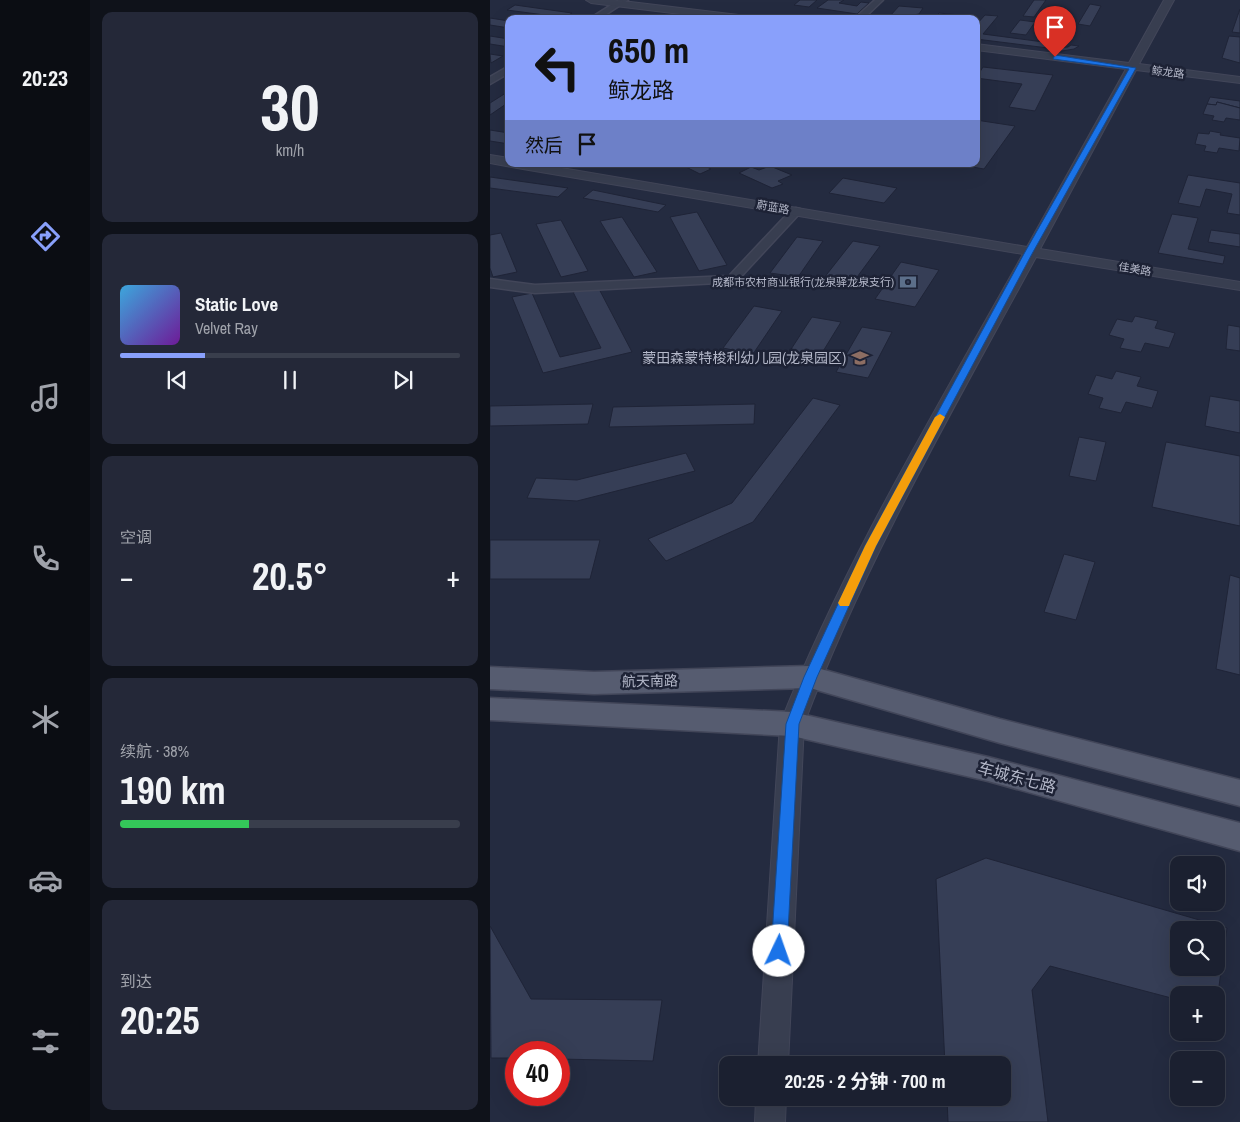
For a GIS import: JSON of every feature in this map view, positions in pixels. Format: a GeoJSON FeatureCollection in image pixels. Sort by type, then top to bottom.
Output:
{"type":"FeatureCollection","features":[{"type":"Feature","properties":{"kind":"main road","name":"航天南路"},"geometry":{"type":"LineString","coordinates":[[490,678],[594,683],[810,677]]}},
{"type":"Feature","properties":{"kind":"main road"},"geometry":{"type":"LineString","coordinates":[[810,677],[1000,731],[1240,793]]}},
{"type":"Feature","properties":{"kind":"main road"},"geometry":{"type":"LineString","coordinates":[[490,709],[792,724]]}},
{"type":"Feature","properties":{"kind":"main road","name":"车城东七路"},"geometry":{"type":"LineString","coordinates":[[792,724],[988,769],[1240,837]]}},
{"type":"Feature","properties":{"kind":"street"},"geometry":{"type":"LineString","coordinates":[[591,0],[621,2],[717,15]]}},
{"type":"Feature","properties":{"kind":"street"},"geometry":{"type":"LineString","coordinates":[[862,15],[879,0]]}},
{"type":"Feature","properties":{"kind":"street"},"geometry":{"type":"LineString","coordinates":[[774,1056],[792,724],[810,677],[870,546],[1029,252],[1133,68],[1169,0]]}},
{"type":"Feature","properties":{"kind":"street"},"geometry":{"type":"LineString","coordinates":[[600,15],[621,2]]}},
{"type":"Feature","properties":{"kind":"street","name":"鲸龙路"},"geometry":{"type":"LineString","coordinates":[[980,48],[1240,80]]}},
{"type":"Feature","properties":{"kind":"street"},"geometry":{"type":"LineString","coordinates":[[490,81],[505,72]]}},
{"type":"Feature","properties":{"kind":"street"},"geometry":{"type":"LineString","coordinates":[[490,159],[505,161]]}},
{"type":"Feature","properties":{"kind":"street","name":"蔚蓝路"},"geometry":{"type":"LineString","coordinates":[[535,167],[1029,252]]}},
{"type":"Feature","properties":{"kind":"street"},"geometry":{"type":"LineString","coordinates":[[490,284],[535,288],[732,279],[796,211]]}},
{"type":"Feature","properties":{"kind":"street","name":"佳美路"},"geometry":{"type":"LineString","coordinates":[[1029,252],[1240,286]]}},
{"type":"Feature","properties":{"kind":"street"},"geometry":{"type":"LineString","coordinates":[[770,1122],[771,1106]]}},
{"type":"Feature","properties":{"kind":"building"},"geometry":{"type":"Polygon","coordinates":[[[800,0],[817,0],[809,7],[794,5],[800,0]]]}},
{"type":"Feature","properties":{"kind":"building"},"geometry":{"type":"Polygon","coordinates":[[[828,0],[844,0],[839,3],[857,6],[861,2],[869,3],[857,14],[817,8],[828,0]]]}},
{"type":"Feature","properties":{"kind":"building"},"geometry":{"type":"Polygon","coordinates":[[[1034,0],[1046,0],[1034,17],[1023,16],[1034,0]]]}},
{"type":"Feature","properties":{"kind":"building"},"geometry":{"type":"Polygon","coordinates":[[[1090,4],[1101,6],[1090,26],[1078,24],[1090,4]]]}},
{"type":"Feature","properties":{"kind":"building"},"geometry":{"type":"Polygon","coordinates":[[[515,5],[572,13],[569,15],[544,15],[507,10],[515,5]]]}},
{"type":"Feature","properties":{"kind":"building"},"geometry":{"type":"Polygon","coordinates":[[[899,6],[923,8],[919,14],[891,15],[899,6]]]}},
{"type":"Feature","properties":{"kind":"building"},"geometry":{"type":"Polygon","coordinates":[[[1240,9],[1240,33],[1232,32],[1240,9]]]}},
{"type":"Feature","properties":{"kind":"building"},"geometry":{"type":"Polygon","coordinates":[[[939,13],[959,15],[937,15],[939,13]]]}},
{"type":"Feature","properties":{"kind":"building"},"geometry":{"type":"Polygon","coordinates":[[[985,15],[998,16],[983,34],[1051,43],[1050,47],[980,40],[980,21],[985,15]]]}},
{"type":"Feature","properties":{"kind":"building"},"geometry":{"type":"Polygon","coordinates":[[[490,18],[505,20],[505,27],[490,25],[490,18]]]}},
{"type":"Feature","properties":{"kind":"building"},"geometry":{"type":"Polygon","coordinates":[[[1020,20],[1035,22],[1026,35],[1010,33],[1020,20]]]}},
{"type":"Feature","properties":{"kind":"building"},"geometry":{"type":"Polygon","coordinates":[[[1052,25],[1068,27],[1060,40],[1044,38],[1052,25]]]}},
{"type":"Feature","properties":{"kind":"building"},"geometry":{"type":"Polygon","coordinates":[[[490,36],[505,38],[505,46],[490,44],[490,36]]]}},
{"type":"Feature","properties":{"kind":"building"},"geometry":{"type":"Polygon","coordinates":[[[1229,36],[1240,37],[1240,63],[1222,58],[1229,36]]]}},
{"type":"Feature","properties":{"kind":"building"},"geometry":{"type":"Polygon","coordinates":[[[1071,45],[1079,46],[1062,51],[1048,48],[1068,47],[1071,45]]]}},
{"type":"Feature","properties":{"kind":"building"},"geometry":{"type":"Polygon","coordinates":[[[490,54],[503,56],[491,63],[490,54]]]}},
{"type":"Feature","properties":{"kind":"building"},"geometry":{"type":"Polygon","coordinates":[[[983,67],[1053,75],[1035,111],[1009,107],[1022,84],[980,79],[980,72],[983,67]]]}},
{"type":"Feature","properties":{"kind":"building"},"geometry":{"type":"Polygon","coordinates":[[[505,94],[505,105],[490,115],[490,103],[505,94]]]}},
{"type":"Feature","properties":{"kind":"building"},"geometry":{"type":"Polygon","coordinates":[[[1210,97],[1240,101],[1240,108],[1217,102],[1216,105],[1207,104],[1210,97]]]}},
{"type":"Feature","properties":{"kind":"building"},"geometry":{"type":"Polygon","coordinates":[[[1217,102],[1240,108],[1240,120],[1226,118],[1224,122],[1212,120],[1214,116],[1203,114],[1207,104],[1216,105],[1217,102]]]}},
{"type":"Feature","properties":{"kind":"building"},"geometry":{"type":"Polygon","coordinates":[[[980,121],[1015,126],[984,169],[972,167],[980,167],[980,121]]]}},
{"type":"Feature","properties":{"kind":"building"},"geometry":{"type":"Polygon","coordinates":[[[490,130],[505,132],[505,143],[490,141],[490,130]]]}},
{"type":"Feature","properties":{"kind":"building"},"geometry":{"type":"Polygon","coordinates":[[[1210,131],[1221,133],[1220,135],[1240,138],[1239,151],[1219,148],[1217,153],[1204,151],[1206,146],[1195,144],[1198,133],[1209,134],[1210,131]]]}},
{"type":"Feature","properties":{"kind":"building"},"geometry":{"type":"Polygon","coordinates":[[[686,167],[707,167],[711,169],[700,174],[686,167]]]}},
{"type":"Feature","properties":{"kind":"building"},"geometry":{"type":"Polygon","coordinates":[[[751,167],[759,170],[772,167],[792,175],[778,181],[783,184],[772,188],[739,173],[751,167]]]}},
{"type":"Feature","properties":{"kind":"building"},"geometry":{"type":"Polygon","coordinates":[[[1188,175],[1240,183],[1240,215],[1227,213],[1232,194],[1206,189],[1200,207],[1178,203],[1188,175]]]}},
{"type":"Feature","properties":{"kind":"building"},"geometry":{"type":"Polygon","coordinates":[[[490,177],[568,188],[558,197],[490,188],[490,177]]]}},
{"type":"Feature","properties":{"kind":"building"},"geometry":{"type":"Polygon","coordinates":[[[843,178],[897,188],[884,203],[829,193],[843,178]]]}},
{"type":"Feature","properties":{"kind":"building"},"geometry":{"type":"Polygon","coordinates":[[[593,190],[666,205],[658,212],[583,198],[593,190]]]}},
{"type":"Feature","properties":{"kind":"building"},"geometry":{"type":"Polygon","coordinates":[[[697,212],[727,265],[699,271],[670,217],[697,212]]]}},
{"type":"Feature","properties":{"kind":"building"},"geometry":{"type":"Polygon","coordinates":[[[1172,214],[1198,218],[1188,249],[1225,256],[1223,264],[1158,253],[1172,214]]]}},
{"type":"Feature","properties":{"kind":"building"},"geometry":{"type":"Polygon","coordinates":[[[622,217],[657,272],[634,277],[600,221],[622,217]]]}},
{"type":"Feature","properties":{"kind":"building"},"geometry":{"type":"Polygon","coordinates":[[[561,220],[588,271],[561,277],[536,224],[561,220]]]}},
{"type":"Feature","properties":{"kind":"building"},"geometry":{"type":"Polygon","coordinates":[[[1211,230],[1240,234],[1240,247],[1208,242],[1211,230]]]}},
{"type":"Feature","properties":{"kind":"building"},"geometry":{"type":"Polygon","coordinates":[[[501,233],[517,272],[493,277],[490,268],[490,235],[501,233]]]}},
{"type":"Feature","properties":{"kind":"building"},"geometry":{"type":"Polygon","coordinates":[[[797,237],[823,241],[798,277],[770,273],[797,237]]]}},
{"type":"Feature","properties":{"kind":"building"},"geometry":{"type":"Polygon","coordinates":[[[853,241],[880,246],[849,288],[820,283],[853,241]]]}},
{"type":"Feature","properties":{"kind":"building"},"geometry":{"type":"Polygon","coordinates":[[[901,262],[939,270],[915,307],[875,299],[901,262]]]}},
{"type":"Feature","properties":{"kind":"building"},"geometry":{"type":"Polygon","coordinates":[[[598,287],[632,352],[543,373],[512,297],[532,293],[560,357],[601,348],[573,292],[598,287]]]}},
{"type":"Feature","properties":{"kind":"building"},"geometry":{"type":"Polygon","coordinates":[[[754,306],[782,311],[753,354],[723,348],[754,306]]]}},
{"type":"Feature","properties":{"kind":"building"},"geometry":{"type":"Polygon","coordinates":[[[1135,316],[1158,321],[1155,328],[1175,333],[1169,348],[1145,343],[1141,352],[1120,348],[1124,339],[1109,335],[1117,319],[1132,322],[1135,316]]]}},
{"type":"Feature","properties":{"kind":"building"},"geometry":{"type":"Polygon","coordinates":[[[812,317],[841,322],[814,366],[784,360],[812,317]]]}},
{"type":"Feature","properties":{"kind":"building"},"geometry":{"type":"Polygon","coordinates":[[[1228,325],[1240,327],[1240,351],[1226,349],[1228,325]]]}},
{"type":"Feature","properties":{"kind":"building"},"geometry":{"type":"Polygon","coordinates":[[[862,327],[892,332],[868,378],[836,372],[862,327]]]}},
{"type":"Feature","properties":{"kind":"building"},"geometry":{"type":"Polygon","coordinates":[[[1116,371],[1141,377],[1137,386],[1158,391],[1152,408],[1126,402],[1121,413],[1099,408],[1103,398],[1088,394],[1096,375],[1112,379],[1116,371]]]}},
{"type":"Feature","properties":{"kind":"building"},"geometry":{"type":"Polygon","coordinates":[[[1210,396],[1240,401],[1240,433],[1205,426],[1210,396]]]}},
{"type":"Feature","properties":{"kind":"building"},"geometry":{"type":"Polygon","coordinates":[[[813,398],[840,405],[753,522],[666,561],[648,539],[732,503],[813,398]]]}},
{"type":"Feature","properties":{"kind":"building"},"geometry":{"type":"Polygon","coordinates":[[[593,404],[588,424],[490,426],[490,406],[593,404]]]}},
{"type":"Feature","properties":{"kind":"building"},"geometry":{"type":"Polygon","coordinates":[[[755,404],[754,424],[609,427],[613,407],[755,404]]]}},
{"type":"Feature","properties":{"kind":"building"},"geometry":{"type":"Polygon","coordinates":[[[1079,437],[1106,442],[1096,481],[1069,476],[1079,437]]]}},
{"type":"Feature","properties":{"kind":"building"},"geometry":{"type":"Polygon","coordinates":[[[1166,442],[1240,456],[1240,526],[1152,507],[1166,442]]]}},
{"type":"Feature","properties":{"kind":"building"},"geometry":{"type":"Polygon","coordinates":[[[686,453],[695,471],[577,501],[527,498],[536,478],[577,480],[686,453]]]}},
{"type":"Feature","properties":{"kind":"building"},"geometry":{"type":"Polygon","coordinates":[[[490,540],[600,540],[590,579],[490,579],[490,540]]]}},
{"type":"Feature","properties":{"kind":"building"},"geometry":{"type":"Polygon","coordinates":[[[1064,554],[1095,562],[1076,620],[1044,612],[1064,554]]]}},
{"type":"Feature","properties":{"kind":"building"},"geometry":{"type":"Polygon","coordinates":[[[1230,575],[1240,578],[1240,675],[1216,669],[1230,575]]]}},
{"type":"Feature","properties":{"kind":"building"},"geometry":{"type":"Polygon","coordinates":[[[986,858],[1203,921],[1170,921],[1170,976],[1220,976],[1219,986],[1170,986],[1170,998],[1050,966],[1032,990],[1048,1122],[948,1122],[947,1106],[1011,1106],[1011,1056],[945,1056],[936,879],[986,858]]]}},
{"type":"Feature","properties":{"kind":"building"},"geometry":{"type":"Polygon","coordinates":[[[490,926],[531,999],[662,1000],[653,1061],[570,1059],[570,1041],[505,1041],[505,1058],[491,1058],[490,926]]]}},
{"type":"Feature","properties":{"kind":"slow traffic"},"geometry":{"type":"LineString","coordinates":[[844,603],[870,546],[940,417]]}},
{"type":"Feature","properties":{"kind":"place","name":"成都市农村商业银行(龙泉驿龙泉支行)"},"geometry":{"type":"Point","coordinates":[908,282]}},
{"type":"Feature","properties":{"kind":"place","name":"蒙田森蒙特梭利幼儿园(龙泉园区)"},"geometry":{"type":"Point","coordinates":[860,358]}},
{"type":"Feature","properties":{"kind":"route"},"geometry":{"type":"LineString","coordinates":[[779,951],[792,724],[810,677],[870,546],[1029,252],[1133,68],[1055,57]]}}]}
